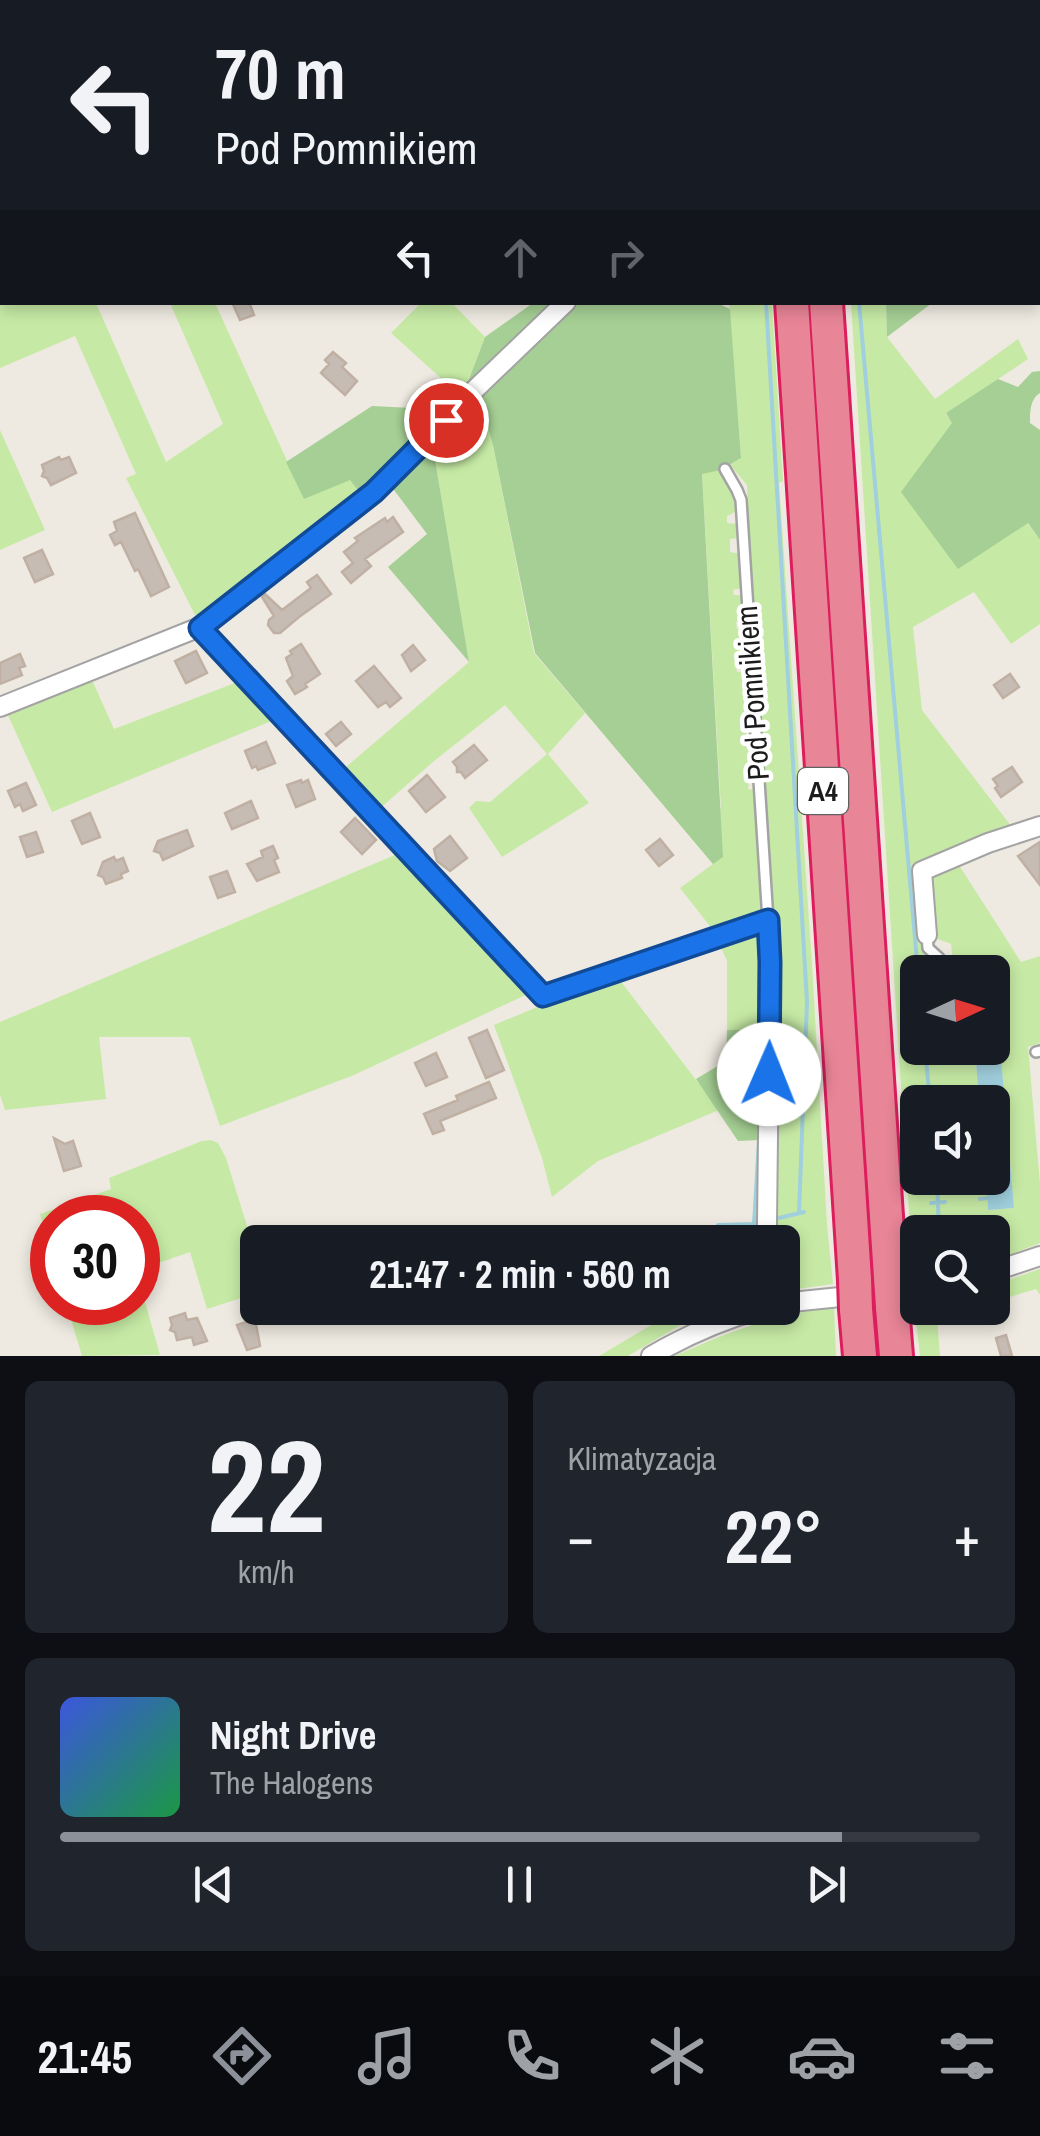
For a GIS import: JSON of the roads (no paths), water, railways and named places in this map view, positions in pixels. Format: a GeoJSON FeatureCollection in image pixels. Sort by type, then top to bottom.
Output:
{"type":"FeatureCollection","features":[{"type":"Feature","properties":{"kind":"highway","name":"A4"},"geometry":{"type":"LineString","coordinates":[[792,305],[860,1356]]}},
{"type":"Feature","properties":{"kind":"highway","name":"A4"},"geometry":{"type":"LineString","coordinates":[[826,305],[900,1291],[896,1356]]}},
{"type":"Feature","properties":{"kind":"street"},"geometry":{"type":"LineString","coordinates":[[0,707],[200,628],[374,492],[563,305]]}},
{"type":"Feature","properties":{"kind":"street"},"geometry":{"type":"LineString","coordinates":[[200,628],[543,996],[768,920]]}},
{"type":"Feature","properties":{"kind":"street"},"geometry":{"type":"LineString","coordinates":[[927,935],[922,871],[1040,826]]}},
{"type":"Feature","properties":{"kind":"street","name":"Pod Pomnikiem"},"geometry":{"type":"LineString","coordinates":[[765,1225],[768,920]]}},
{"type":"Feature","properties":{"kind":"street"},"geometry":{"type":"LineString","coordinates":[[1010,1266],[1040,1256]]}},
{"type":"Feature","properties":{"kind":"street"},"geometry":{"type":"LineString","coordinates":[[800,1301],[900,1291]]}},
{"type":"Feature","properties":{"kind":"street"},"geometry":{"type":"LineString","coordinates":[[650,1356],[710,1325]]}},
{"type":"Feature","properties":{"kind":"lane","name":"Pod Pomnikiem"},"geometry":{"type":"LineString","coordinates":[[725,469],[738,490],[742,510],[768,920]]}},
{"type":"Feature","properties":{"kind":"lane"},"geometry":{"type":"LineString","coordinates":[[927,935],[928,948],[936,955]]}},
{"type":"Feature","properties":{"kind":"water"},"geometry":{"type":"Polygon","coordinates":[[[976,1065],[1002,1065],[1003,1085],[978,1085],[976,1065]]]}},
{"type":"Feature","properties":{"kind":"water"},"geometry":{"type":"Polygon","coordinates":[[[1010,1162],[1014,1208],[988,1210],[987,1195],[1010,1195],[1010,1162]]]}},
{"type":"Feature","properties":{"kind":"waterway"},"geometry":{"type":"LineString","coordinates":[[766,305],[807,1002],[799,1213]]}},
{"type":"Feature","properties":{"kind":"waterway"},"geometry":{"type":"LineString","coordinates":[[859,305],[917,955]]}},
{"type":"Feature","properties":{"kind":"waterway"},"geometry":{"type":"LineString","coordinates":[[754,1225],[759,1140],[760,939]]}},
{"type":"Feature","properties":{"kind":"waterway"},"geometry":{"type":"LineString","coordinates":[[927,1065],[928,1085]]}},
{"type":"Feature","properties":{"kind":"waterway"},"geometry":{"type":"LineString","coordinates":[[938,1195],[938,1215]]}},
{"type":"Feature","properties":{"kind":"waterway"},"geometry":{"type":"LineString","coordinates":[[980,1199],[987,1198]]}},
{"type":"Feature","properties":{"kind":"waterway"},"geometry":{"type":"LineString","coordinates":[[931,1203],[945,1202]]}},
{"type":"Feature","properties":{"kind":"waterway"},"geometry":{"type":"LineString","coordinates":[[779,1218],[804,1212]]}},
{"type":"Feature","properties":{"kind":"waterway"},"geometry":{"type":"LineString","coordinates":[[718,1225],[756,1224]]}}]}
